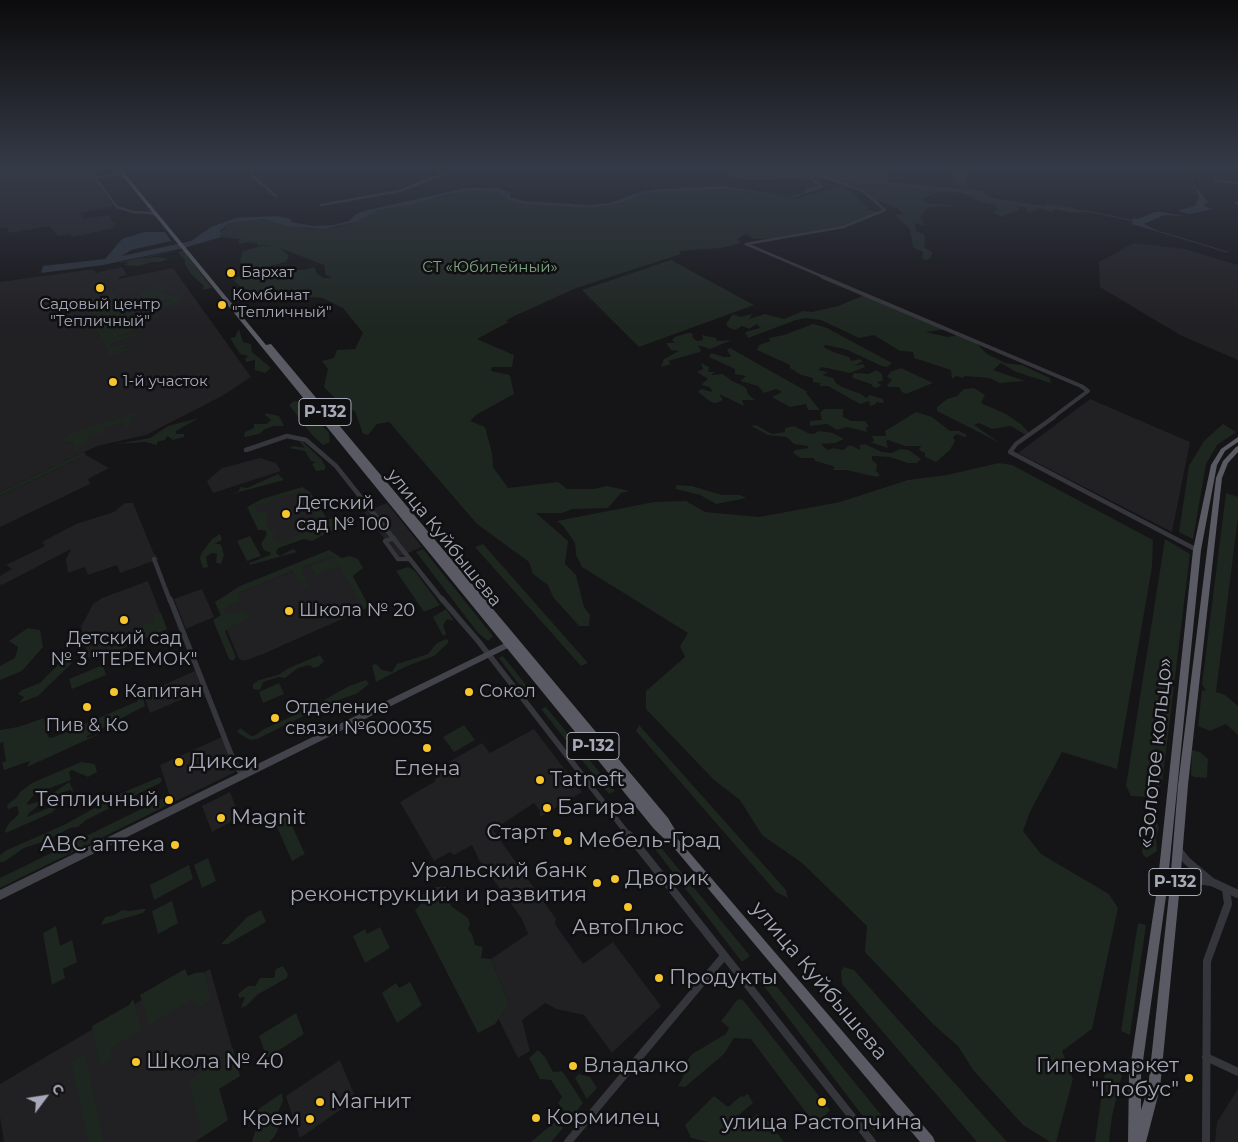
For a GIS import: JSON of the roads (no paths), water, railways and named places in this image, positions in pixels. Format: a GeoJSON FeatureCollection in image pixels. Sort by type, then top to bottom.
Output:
{"type":"FeatureCollection","features":[{"type":"Feature","properties":{"kind":"highway","name":"улица Куйбышева"},"geometry":{"type":"LineString","coordinates":[[163,222],[185,245]]}},
{"type":"Feature","properties":{"kind":"highway","name":"улица Куйбышева"},"geometry":{"type":"LineString","coordinates":[[167,222],[253,335],[512,642],[658,826],[679,846],[928,1142]]}},
{"type":"Feature","properties":{"kind":"highway","name":"«Золотое кольцо»"},"geometry":{"type":"LineString","coordinates":[[1137,1142],[1135,1075],[1162,890],[1197,550],[1214,465],[1223,450],[1238,439]]}},
{"type":"Feature","properties":{"kind":"highway","name":"«Золотое кольцо»"},"geometry":{"type":"LineString","coordinates":[[1137,1142],[1154,1088],[1174,895],[1183,784],[1219,478],[1226,462],[1238,448]]}},
{"type":"Feature","properties":{"kind":"main road"},"geometry":{"type":"LineString","coordinates":[[0,896],[512,642]]}},
{"type":"Feature","properties":{"kind":"street"},"geometry":{"type":"LineString","coordinates":[[856,222],[842,227],[746,244],[1081,386],[1088,391],[1086,394],[1016,444],[1010,452],[1197,550]]}},
{"type":"Feature","properties":{"kind":"street"},"geometry":{"type":"LineString","coordinates":[[246,450],[287,436],[306,440],[336,466],[488,654],[872,1142]]}},
{"type":"Feature","properties":{"kind":"street"},"geometry":{"type":"LineString","coordinates":[[394,538],[385,541],[398,559],[410,559]]}},
{"type":"Feature","properties":{"kind":"street"},"geometry":{"type":"LineString","coordinates":[[154,559],[234,762],[242,775]]}},
{"type":"Feature","properties":{"kind":"street"},"geometry":{"type":"LineString","coordinates":[[1178,849],[1187,861],[1212,882],[1238,894]]}},
{"type":"Feature","properties":{"kind":"street"},"geometry":{"type":"LineString","coordinates":[[1174,895],[1189,879],[1212,882]]}},
{"type":"Feature","properties":{"kind":"street"},"geometry":{"type":"LineString","coordinates":[[1206,1142],[1204,1113],[1207,961],[1228,904],[1226,889]]}},
{"type":"Feature","properties":{"kind":"street"},"geometry":{"type":"LineString","coordinates":[[568,1142],[711,969],[724,956]]}},
{"type":"Feature","properties":{"kind":"street"},"geometry":{"type":"LineString","coordinates":[[1206,1057],[1238,1072]]}},
{"type":"Feature","properties":{"kind":"waterway"},"geometry":{"type":"LineString","coordinates":[[1161,232],[1227,252]]}},
{"type":"Feature","properties":{"kind":"place","name":"Бархат"},"geometry":{"type":"Point","coordinates":[231,273]}},
{"type":"Feature","properties":{"kind":"place","name":"Садовый центр \"Тепличный\""},"geometry":{"type":"Point","coordinates":[100,288]}},
{"type":"Feature","properties":{"kind":"place","name":"Комбинат \"Тепличный\""},"geometry":{"type":"Point","coordinates":[222,305]}},
{"type":"Feature","properties":{"kind":"place","name":"1-й участок"},"geometry":{"type":"Point","coordinates":[113,382]}},
{"type":"Feature","properties":{"kind":"place","name":"Детский сад № 100"},"geometry":{"type":"Point","coordinates":[286,514]}},
{"type":"Feature","properties":{"kind":"place","name":"Школа № 20"},"geometry":{"type":"Point","coordinates":[289,611]}},
{"type":"Feature","properties":{"kind":"place","name":"Детский сад № 3 \"ТЕРЕМОК\""},"geometry":{"type":"Point","coordinates":[124,620]}},
{"type":"Feature","properties":{"kind":"place","name":"Капитан"},"geometry":{"type":"Point","coordinates":[114,692]}},
{"type":"Feature","properties":{"kind":"place","name":"Сокол"},"geometry":{"type":"Point","coordinates":[469,692]}},
{"type":"Feature","properties":{"kind":"place","name":"Пив & Ко"},"geometry":{"type":"Point","coordinates":[87,707]}},
{"type":"Feature","properties":{"kind":"place","name":"Отделение связи №600035"},"geometry":{"type":"Point","coordinates":[275,718]}},
{"type":"Feature","properties":{"kind":"place","name":"Елена"},"geometry":{"type":"Point","coordinates":[427,748]}},
{"type":"Feature","properties":{"kind":"place","name":"Дикси"},"geometry":{"type":"Point","coordinates":[179,762]}},
{"type":"Feature","properties":{"kind":"place","name":"Tatneft"},"geometry":{"type":"Point","coordinates":[540,780]}},
{"type":"Feature","properties":{"kind":"place","name":"Тепличный"},"geometry":{"type":"Point","coordinates":[169,800]}},
{"type":"Feature","properties":{"kind":"place","name":"Багира"},"geometry":{"type":"Point","coordinates":[547,808]}},
{"type":"Feature","properties":{"kind":"place","name":"Magnit"},"geometry":{"type":"Point","coordinates":[221,818]}},
{"type":"Feature","properties":{"kind":"place","name":"Старт"},"geometry":{"type":"Point","coordinates":[557,833]}},
{"type":"Feature","properties":{"kind":"place","name":"Мебель-Град"},"geometry":{"type":"Point","coordinates":[568,841]}},
{"type":"Feature","properties":{"kind":"place","name":"АВС аптека"},"geometry":{"type":"Point","coordinates":[175,845]}},
{"type":"Feature","properties":{"kind":"place","name":"Дворик"},"geometry":{"type":"Point","coordinates":[615,879]}},
{"type":"Feature","properties":{"kind":"place","name":"Уральский банк реконструкции и развития"},"geometry":{"type":"Point","coordinates":[597,883]}},
{"type":"Feature","properties":{"kind":"place","name":"АвтоПлюс"},"geometry":{"type":"Point","coordinates":[628,907]}},
{"type":"Feature","properties":{"kind":"place","name":"Продукты"},"geometry":{"type":"Point","coordinates":[659,978]}},
{"type":"Feature","properties":{"kind":"place","name":"Школа № 40"},"geometry":{"type":"Point","coordinates":[136,1062]}},
{"type":"Feature","properties":{"kind":"place","name":"Владалко"},"geometry":{"type":"Point","coordinates":[573,1066]}},
{"type":"Feature","properties":{"kind":"place","name":"Гипермаркет \"Глобус\""},"geometry":{"type":"Point","coordinates":[1189,1078]}},
{"type":"Feature","properties":{"kind":"place","name":"Магнит"},"geometry":{"type":"Point","coordinates":[320,1102]}},
{"type":"Feature","properties":{"kind":"place","name":"улица Растопчина"},"geometry":{"type":"Point","coordinates":[822,1102]}},
{"type":"Feature","properties":{"kind":"place","name":"Кормилец"},"geometry":{"type":"Point","coordinates":[536,1118]}},
{"type":"Feature","properties":{"kind":"place","name":"Крем"},"geometry":{"type":"Point","coordinates":[310,1119]}},
{"type":"Feature","properties":{"kind":"park label","name":"СТ «Юбилейный»"},"geometry":{"type":"Point","coordinates":[490,268]}}]}
